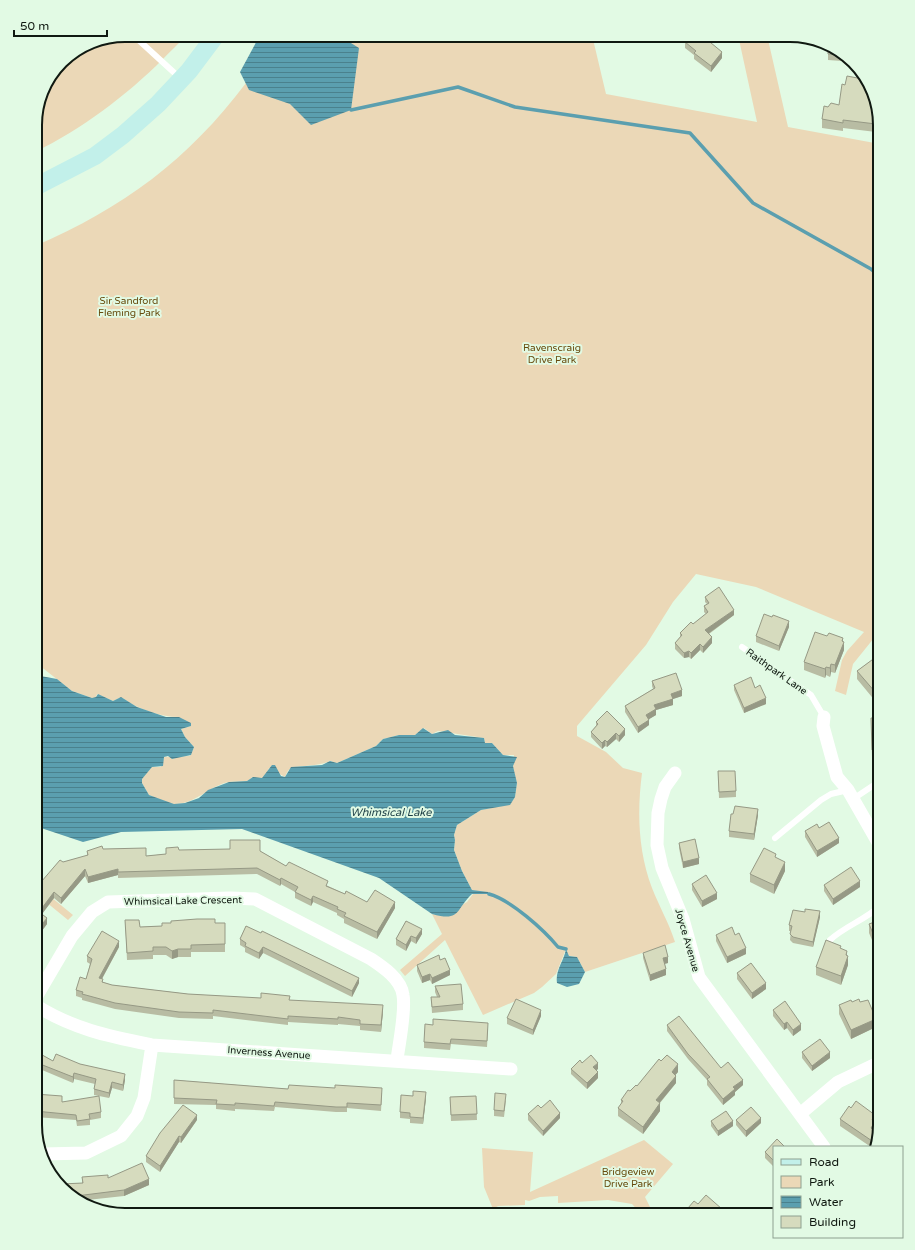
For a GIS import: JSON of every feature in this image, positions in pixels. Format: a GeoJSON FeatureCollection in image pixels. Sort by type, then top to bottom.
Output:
{"type":"FeatureCollection","features":[{"type":"Feature","properties":{"kind":"main road"},"geometry":{"type":"LineString","coordinates":[[42,182],[95,156],[123,135],[158,104],[182,79],[211,42]]}},
{"type":"Feature","properties":{"kind":"street"},"geometry":{"type":"LineString","coordinates":[[824,717],[823,726],[834,769],[873,834]]}},
{"type":"Feature","properties":{"kind":"street","name":"Joyce Avenue"},"geometry":{"type":"LineString","coordinates":[[675,773],[665,787],[661,799],[658,812],[657,845],[662,868],[683,919],[699,977],[823,1146]]}},
{"type":"Feature","properties":{"kind":"street","name":"Whimsical Lake Crescent"},"geometry":{"type":"LineString","coordinates":[[42,987],[72,936],[92,912],[108,902],[230,898],[255,899],[371,959],[382,966],[398,982],[403,995],[397,1060]]}},
{"type":"Feature","properties":{"kind":"street","name":"Inverness Avenue"},"geometry":{"type":"LineString","coordinates":[[42,1009],[56,1018],[97,1034],[152,1045],[397,1060],[480,1068],[511,1069]]}},
{"type":"Feature","properties":{"kind":"street"},"geometry":{"type":"LineString","coordinates":[[47,1154],[86,1153],[121,1136],[137,1116],[144,1098],[152,1045]]}},
{"type":"Feature","properties":{"kind":"street"},"geometry":{"type":"LineString","coordinates":[[800,1114],[838,1082],[873,1065]]}},
{"type":"Feature","properties":{"kind":"lane"},"geometry":{"type":"LineString","coordinates":[[141,42],[182,79]]}},
{"type":"Feature","properties":{"kind":"lane","name":"Raithpark Lane"},"geometry":{"type":"LineString","coordinates":[[742,647],[811,695],[824,717]]}},
{"type":"Feature","properties":{"kind":"lane"},"geometry":{"type":"LineString","coordinates":[[775,838],[821,800],[831,794],[851,795],[873,785]]}},
{"type":"Feature","properties":{"kind":"lane"},"geometry":{"type":"LineString","coordinates":[[830,940],[842,929],[873,912]]}},
{"type":"Feature","properties":{"kind":"green space"},"geometry":{"type":"Polygon","coordinates":[[[179,42],[149,73],[119,99],[70,133],[42,148],[42,120],[46,98],[56,79],[75,59],[98,46],[114,43],[179,42]]]}},
{"type":"Feature","properties":{"kind":"green space","name":"Ravenscraig Drive Park"},"geometry":{"type":"Polygon","coordinates":[[[273,42],[594,42],[606,94],[757,122],[740,42],[769,42],[788,127],[873,143],[873,639],[853,664],[846,695],[835,691],[842,660],[847,651],[864,632],[756,587],[696,574],[673,602],[646,645],[577,726],[577,736],[606,752],[623,768],[642,773],[639,802],[641,846],[647,874],[675,942],[585,972],[577,957],[569,956],[566,949],[556,974],[542,987],[534,993],[483,1015],[445,940],[405,976],[400,970],[442,934],[432,914],[442,916],[467,902],[473,894],[489,894],[472,890],[462,871],[454,850],[454,835],[457,825],[481,810],[510,804],[515,797],[517,783],[513,768],[514,755],[503,755],[492,743],[485,743],[484,738],[438,731],[432,734],[424,728],[415,735],[399,735],[383,739],[376,746],[337,763],[330,761],[293,768],[288,771],[285,777],[269,768],[266,775],[262,778],[252,777],[248,781],[222,784],[190,801],[172,804],[149,795],[142,783],[142,778],[152,767],[161,767],[164,757],[190,756],[194,747],[185,737],[181,729],[191,726],[179,717],[164,716],[149,712],[121,697],[113,701],[97,694],[96,697],[92,698],[72,691],[42,667],[42,243],[97,215],[152,179],[201,136],[224,111],[246,83],[273,42]]]}},
{"type":"Feature","properties":{"kind":"green space"},"geometry":{"type":"Polygon","coordinates":[[[42,890],[73,915],[68,920],[42,899],[42,890]]]}},
{"type":"Feature","properties":{"kind":"green space","name":"Bridgeview Drive Park"},"geometry":{"type":"Polygon","coordinates":[[[644,1140],[673,1164],[645,1197],[650,1208],[636,1208],[632,1204],[608,1200],[558,1203],[558,1196],[540,1197],[529,1201],[525,1200],[525,1205],[498,1206],[493,1208],[484,1187],[482,1148],[533,1152],[530,1192],[644,1140]]]}},
{"type":"Feature","properties":{"kind":"water"},"geometry":{"type":"Polygon","coordinates":[[[256,42],[349,42],[359,48],[351,110],[311,125],[290,104],[249,90],[240,72],[256,42]]]}},
{"type":"Feature","properties":{"kind":"water","name":"Whimsical Lake"},"geometry":{"type":"Polygon","coordinates":[[[42,676],[57,679],[72,691],[92,698],[96,697],[98,694],[113,701],[121,697],[137,707],[166,717],[179,717],[191,723],[191,726],[181,729],[185,737],[194,747],[191,755],[172,759],[168,756],[164,757],[163,766],[152,767],[142,779],[142,783],[149,795],[174,804],[185,803],[199,798],[208,790],[229,782],[247,781],[253,777],[262,778],[272,765],[275,765],[281,776],[285,777],[291,767],[322,765],[330,761],[337,763],[376,746],[383,739],[399,735],[415,735],[423,728],[432,734],[448,730],[455,735],[484,738],[485,743],[492,743],[503,755],[517,757],[513,766],[517,783],[515,797],[510,805],[481,810],[457,825],[454,835],[454,850],[462,871],[472,890],[488,892],[489,894],[472,894],[456,913],[448,916],[432,914],[379,878],[242,829],[121,832],[83,842],[42,828],[42,676]]]}},
{"type":"Feature","properties":{"kind":"water"},"geometry":{"type":"Polygon","coordinates":[[[566,949],[569,956],[577,957],[585,972],[579,984],[567,987],[557,983],[558,970],[566,949]]]}},
{"type":"Feature","properties":{"kind":"building"},"geometry":{"type":"Polygon","coordinates":[[[685,42],[710,42],[722,52],[711,66],[694,53],[696,51],[685,42]]]}},
{"type":"Feature","properties":{"kind":"building"},"geometry":{"type":"Polygon","coordinates":[[[847,76],[858,78],[867,93],[873,124],[843,120],[843,123],[822,119],[824,106],[828,107],[831,103],[839,105],[842,84],[845,85],[847,76]]]}},
{"type":"Feature","properties":{"kind":"building"},"geometry":{"type":"Polygon","coordinates":[[[719,587],[734,610],[705,630],[712,637],[703,647],[700,644],[691,653],[689,651],[684,653],[675,643],[682,635],[680,633],[691,622],[693,624],[708,612],[704,606],[709,603],[705,597],[719,587]]]}},
{"type":"Feature","properties":{"kind":"building"},"geometry":{"type":"Polygon","coordinates":[[[764,614],[772,617],[773,615],[789,621],[779,646],[756,636],[764,614]]]}},
{"type":"Feature","properties":{"kind":"building"},"geometry":{"type":"Polygon","coordinates":[[[815,632],[827,636],[829,633],[843,638],[842,641],[844,642],[835,665],[831,664],[830,668],[826,667],[825,669],[804,662],[815,632]]]}},
{"type":"Feature","properties":{"kind":"building"},"geometry":{"type":"Polygon","coordinates":[[[873,659],[873,690],[857,671],[873,659]]]}},
{"type":"Feature","properties":{"kind":"building"},"geometry":{"type":"Polygon","coordinates":[[[676,673],[682,690],[671,694],[673,699],[654,705],[656,709],[646,715],[649,720],[638,727],[625,706],[655,688],[652,681],[676,673]]]}},
{"type":"Feature","properties":{"kind":"building"},"geometry":{"type":"Polygon","coordinates":[[[751,677],[755,688],[760,685],[766,698],[744,708],[734,685],[751,677]]]}},
{"type":"Feature","properties":{"kind":"building"},"geometry":{"type":"Polygon","coordinates":[[[607,711],[625,729],[619,736],[616,733],[607,742],[605,740],[602,743],[591,732],[598,724],[596,722],[607,711]]]}},
{"type":"Feature","properties":{"kind":"building"},"geometry":{"type":"Polygon","coordinates":[[[871,718],[873,718],[873,750],[871,718]]]}},
{"type":"Feature","properties":{"kind":"building"},"geometry":{"type":"Polygon","coordinates":[[[718,771],[735,771],[736,791],[719,792],[718,771]]]}},
{"type":"Feature","properties":{"kind":"building"},"geometry":{"type":"Polygon","coordinates":[[[735,806],[758,809],[754,834],[729,831],[731,814],[733,814],[735,806]]]}},
{"type":"Feature","properties":{"kind":"building"},"geometry":{"type":"Polygon","coordinates":[[[829,822],[839,838],[817,851],[805,831],[817,824],[819,828],[829,822]]]}},
{"type":"Feature","properties":{"kind":"building"},"geometry":{"type":"Polygon","coordinates":[[[695,839],[699,858],[683,862],[679,843],[695,839]]]}},
{"type":"Feature","properties":{"kind":"building"},"geometry":{"type":"Polygon","coordinates":[[[230,840],[260,840],[260,851],[286,866],[289,862],[328,881],[326,886],[345,894],[346,891],[367,902],[375,890],[395,902],[377,932],[344,916],[346,913],[337,909],[338,907],[313,896],[311,900],[295,892],[298,887],[281,878],[280,880],[257,868],[118,872],[118,869],[88,877],[85,869],[61,898],[54,892],[42,908],[42,881],[60,860],[63,862],[88,855],[87,851],[102,846],[103,849],[146,848],[146,856],[166,854],[166,848],[178,847],[179,850],[230,849],[230,840]]]}},
{"type":"Feature","properties":{"kind":"building"},"geometry":{"type":"Polygon","coordinates":[[[764,848],[776,854],[775,857],[785,862],[774,885],[750,874],[764,848]]]}},
{"type":"Feature","properties":{"kind":"building"},"geometry":{"type":"Polygon","coordinates":[[[851,867],[860,881],[833,899],[824,885],[851,867]]]}},
{"type":"Feature","properties":{"kind":"building"},"geometry":{"type":"Polygon","coordinates":[[[706,875],[717,893],[702,901],[692,884],[706,875]]]}},
{"type":"Feature","properties":{"kind":"building"},"geometry":{"type":"Polygon","coordinates":[[[805,909],[820,911],[813,942],[793,937],[790,934],[792,926],[789,925],[793,910],[805,912],[805,909]]]}},
{"type":"Feature","properties":{"kind":"building"},"geometry":{"type":"Polygon","coordinates":[[[42,914],[47,918],[42,924],[42,914]]]}},
{"type":"Feature","properties":{"kind":"building"},"geometry":{"type":"Polygon","coordinates":[[[215,919],[215,923],[225,923],[225,944],[191,945],[191,949],[178,949],[172,951],[166,947],[153,947],[153,951],[127,953],[125,920],[139,920],[140,927],[162,926],[162,923],[171,923],[171,921],[215,919]]]}},
{"type":"Feature","properties":{"kind":"building"},"geometry":{"type":"Polygon","coordinates":[[[406,921],[422,929],[416,938],[411,936],[406,945],[396,939],[406,921]]]}},
{"type":"Feature","properties":{"kind":"building"},"geometry":{"type":"Polygon","coordinates":[[[873,923],[873,933],[869,924],[873,923]]]}},
{"type":"Feature","properties":{"kind":"building"},"geometry":{"type":"Polygon","coordinates":[[[246,926],[261,933],[262,931],[359,978],[352,991],[263,947],[259,953],[245,946],[246,943],[240,939],[246,926]]]}},
{"type":"Feature","properties":{"kind":"building"},"geometry":{"type":"Polygon","coordinates":[[[732,927],[735,935],[739,933],[746,948],[727,957],[716,935],[732,927]]]}},
{"type":"Feature","properties":{"kind":"building"},"geometry":{"type":"Polygon","coordinates":[[[102,931],[119,941],[99,978],[103,979],[102,982],[112,985],[188,994],[261,998],[261,993],[290,996],[289,1000],[383,1005],[381,1025],[360,1024],[360,1020],[338,1017],[338,1019],[288,1016],[288,1019],[213,1010],[213,1013],[179,1012],[115,1003],[82,994],[83,992],[76,990],[80,977],[86,979],[92,959],[87,956],[102,931]]]}},
{"type":"Feature","properties":{"kind":"building"},"geometry":{"type":"Polygon","coordinates":[[[826,940],[841,946],[840,948],[847,951],[846,955],[848,956],[841,976],[816,967],[826,940]]]}},
{"type":"Feature","properties":{"kind":"building"},"geometry":{"type":"Polygon","coordinates":[[[665,945],[668,957],[663,958],[666,969],[650,975],[643,953],[665,945]]]}},
{"type":"Feature","properties":{"kind":"building"},"geometry":{"type":"Polygon","coordinates":[[[439,955],[440,960],[445,958],[450,970],[432,978],[430,974],[422,977],[417,965],[439,955]]]}},
{"type":"Feature","properties":{"kind":"building"},"geometry":{"type":"Polygon","coordinates":[[[751,963],[766,983],[752,993],[737,973],[751,963]]]}},
{"type":"Feature","properties":{"kind":"building"},"geometry":{"type":"Polygon","coordinates":[[[461,984],[463,1004],[432,1007],[431,997],[440,997],[435,986],[461,984]]]}},
{"type":"Feature","properties":{"kind":"building"},"geometry":{"type":"Polygon","coordinates":[[[516,999],[541,1010],[533,1030],[507,1018],[516,999]]]}},
{"type":"Feature","properties":{"kind":"building"},"geometry":{"type":"Polygon","coordinates":[[[859,999],[860,1002],[868,1000],[873,1012],[873,1020],[851,1030],[839,1005],[851,1000],[852,1002],[859,999]]]}},
{"type":"Feature","properties":{"kind":"building"},"geometry":{"type":"Polygon","coordinates":[[[785,1001],[801,1024],[793,1030],[787,1022],[784,1024],[773,1010],[785,1001]]]}},
{"type":"Feature","properties":{"kind":"building"},"geometry":{"type":"Polygon","coordinates":[[[679,1016],[721,1068],[728,1062],[743,1080],[733,1087],[735,1089],[723,1099],[707,1079],[710,1077],[688,1054],[667,1025],[679,1016]]]}},
{"type":"Feature","properties":{"kind":"building"},"geometry":{"type":"Polygon","coordinates":[[[433,1019],[488,1023],[487,1041],[451,1039],[450,1044],[424,1042],[425,1024],[433,1025],[433,1019]]]}},
{"type":"Feature","properties":{"kind":"building"},"geometry":{"type":"Polygon","coordinates":[[[820,1039],[830,1052],[812,1066],[802,1052],[820,1039]]]}},
{"type":"Feature","properties":{"kind":"building"},"geometry":{"type":"Polygon","coordinates":[[[56,1054],[80,1064],[125,1074],[123,1085],[112,1082],[109,1093],[94,1089],[96,1079],[74,1073],[73,1077],[42,1065],[42,1055],[53,1061],[56,1054]]]}},
{"type":"Feature","properties":{"kind":"building"},"geometry":{"type":"Polygon","coordinates":[[[591,1055],[598,1063],[593,1067],[598,1072],[587,1083],[571,1069],[580,1060],[582,1063],[591,1055]]]}},
{"type":"Feature","properties":{"kind":"building"},"geometry":{"type":"Polygon","coordinates":[[[667,1055],[678,1064],[672,1072],[676,1076],[656,1100],[660,1103],[643,1127],[618,1108],[623,1101],[621,1100],[628,1090],[630,1091],[636,1085],[637,1086],[659,1059],[661,1061],[667,1055]]]}},
{"type":"Feature","properties":{"kind":"building"},"geometry":{"type":"Polygon","coordinates":[[[174,1080],[288,1089],[289,1085],[335,1088],[335,1085],[382,1088],[381,1105],[347,1103],[347,1107],[336,1107],[275,1102],[274,1106],[235,1103],[235,1105],[216,1104],[217,1100],[174,1098],[174,1080]]]}},
{"type":"Feature","properties":{"kind":"building"},"geometry":{"type":"Polygon","coordinates":[[[413,1091],[426,1092],[423,1118],[410,1117],[410,1113],[400,1112],[401,1095],[413,1096],[413,1091]]]}},
{"type":"Feature","properties":{"kind":"building"},"geometry":{"type":"Polygon","coordinates":[[[495,1093],[506,1094],[504,1111],[494,1110],[495,1093]]]}},
{"type":"Feature","properties":{"kind":"building"},"geometry":{"type":"Polygon","coordinates":[[[42,1095],[62,1096],[62,1102],[99,1096],[101,1112],[89,1114],[90,1119],[77,1121],[76,1115],[42,1112],[42,1095]]]}},
{"type":"Feature","properties":{"kind":"building"},"geometry":{"type":"Polygon","coordinates":[[[476,1096],[477,1114],[451,1115],[450,1097],[476,1096]]]}},
{"type":"Feature","properties":{"kind":"building"},"geometry":{"type":"Polygon","coordinates":[[[550,1100],[560,1113],[543,1131],[528,1114],[538,1105],[541,1108],[550,1100]]]}},
{"type":"Feature","properties":{"kind":"building"},"geometry":{"type":"Polygon","coordinates":[[[856,1101],[873,1114],[871,1140],[840,1119],[849,1106],[851,1108],[856,1101]]]}},
{"type":"Feature","properties":{"kind":"building"},"geometry":{"type":"Polygon","coordinates":[[[183,1105],[197,1115],[181,1137],[179,1136],[160,1166],[146,1156],[160,1133],[183,1105]]]}},
{"type":"Feature","properties":{"kind":"building"},"geometry":{"type":"Polygon","coordinates":[[[751,1107],[761,1118],[746,1131],[736,1120],[751,1107]]]}},
{"type":"Feature","properties":{"kind":"building"},"geometry":{"type":"Polygon","coordinates":[[[726,1111],[733,1121],[718,1131],[711,1121],[726,1111]]]}},
{"type":"Feature","properties":{"kind":"building"},"geometry":{"type":"Polygon","coordinates":[[[777,1139],[784,1146],[773,1146],[773,1160],[765,1152],[777,1139]]]}},
{"type":"Feature","properties":{"kind":"building"},"geometry":{"type":"Polygon","coordinates":[[[142,1163],[149,1179],[124,1190],[81,1195],[66,1184],[83,1183],[82,1177],[108,1175],[108,1178],[142,1163]]]}},
{"type":"Feature","properties":{"kind":"building"},"geometry":{"type":"Polygon","coordinates":[[[706,1195],[721,1208],[688,1208],[694,1201],[698,1204],[706,1195]]]}},
{"type":"Feature","properties":{"kind":"waterway"},"geometry":{"type":"LineString","coordinates":[[351,110],[458,87],[515,107],[690,133],[753,203],[873,271]]}},
{"type":"Feature","properties":{"kind":"waterway"},"geometry":{"type":"LineString","coordinates":[[489,894],[498,897],[517,909],[536,924],[558,947],[566,949]]}},
{"type":"Feature","properties":{"kind":"park label","name":"Sir Sandford Fleming Park"},"geometry":{"type":"Point","coordinates":[129,306]}}]}
